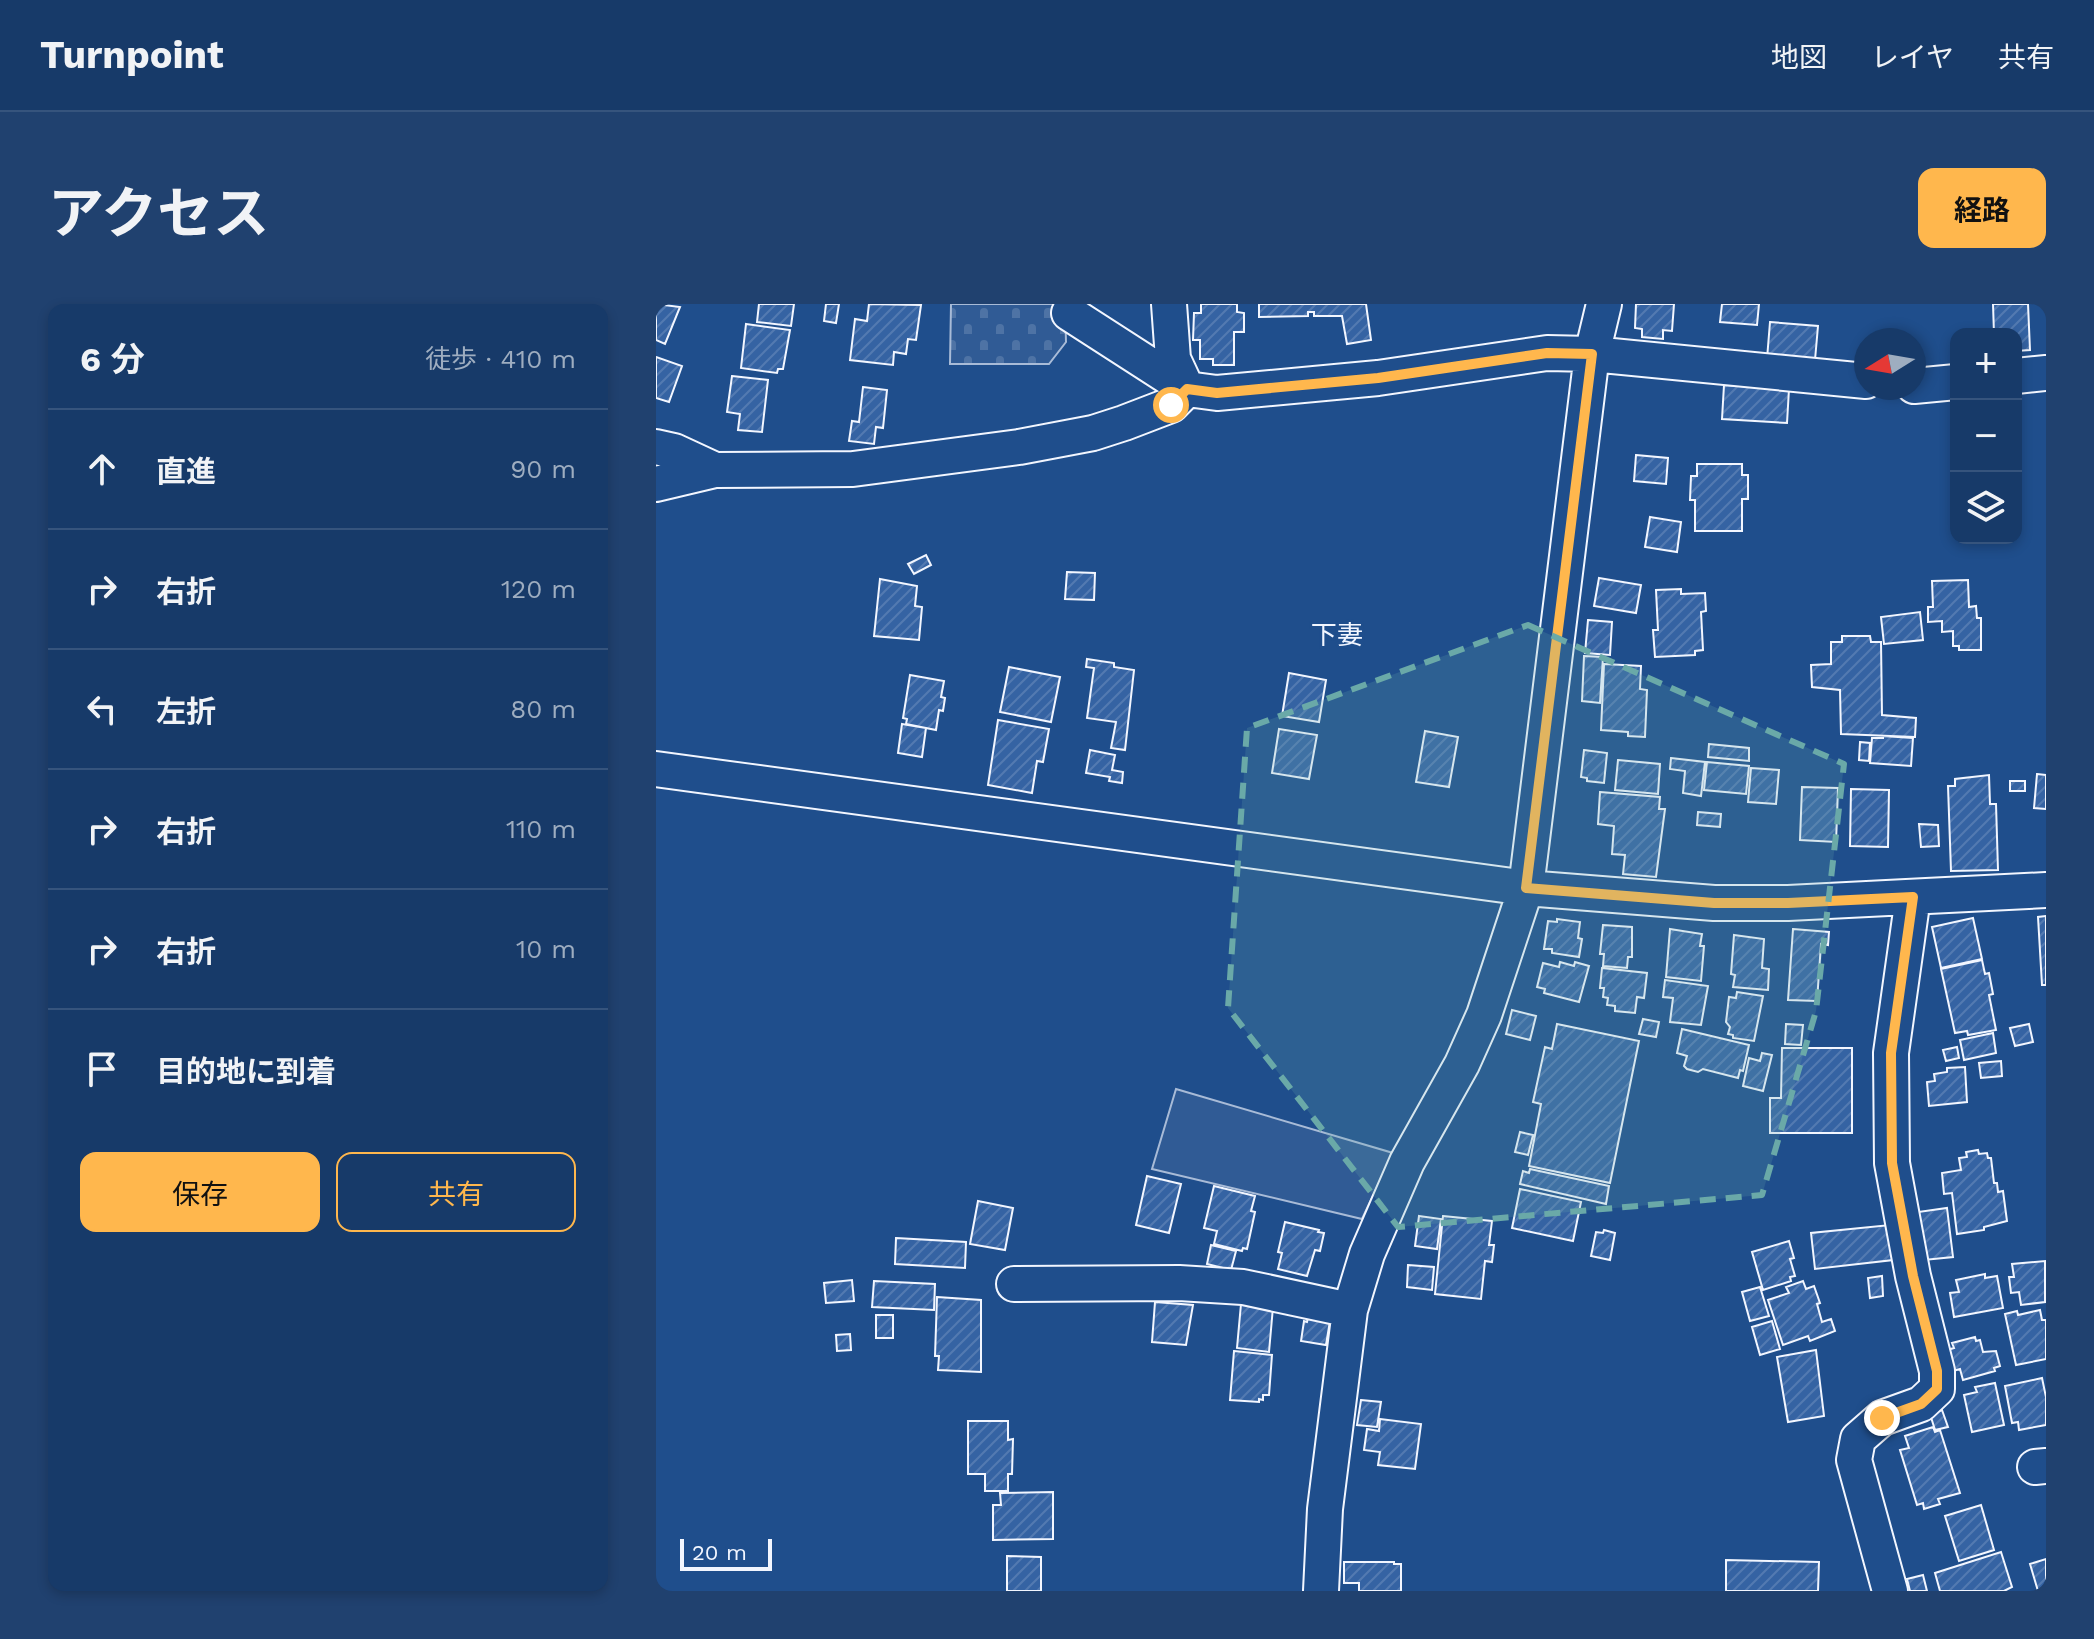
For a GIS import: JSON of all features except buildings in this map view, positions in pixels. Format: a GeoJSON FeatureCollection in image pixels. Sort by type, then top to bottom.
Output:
{"type":"FeatureCollection","features":[{"type":"Feature","properties":{"kind":"street"},"geometry":{"type":"LineString","coordinates":[[1169,304],[1173,359],[1187,389]]}},
{"type":"Feature","properties":{"kind":"street"},"geometry":{"type":"LineString","coordinates":[[1321,1591],[1325,1509],[1350,1310],[1367,1254],[1407,1162],[1462,1064],[1484,1015],[1526,888],[1592,354],[1604,304]]}},
{"type":"Feature","properties":{"kind":"street"},"geometry":{"type":"LineString","coordinates":[[1069,313],[1187,389],[1217,393],[1378,378],[1547,353],[1592,354],[1854,380]]}},
{"type":"Feature","properties":{"kind":"street"},"geometry":{"type":"LineString","coordinates":[[2022,375],[2046,373]]}},
{"type":"Feature","properties":{"kind":"street"},"geometry":{"type":"LineString","coordinates":[[1926,385],[1950,383]]}},
{"type":"Feature","properties":{"kind":"street"},"geometry":{"type":"LineString","coordinates":[[656,484],[715,470],[853,469],[1019,447],[1093,433],[1124,423],[1171,405],[1187,389]]}},
{"type":"Feature","properties":{"kind":"street"},"geometry":{"type":"LineString","coordinates":[[656,447],[674,451],[715,470]]}},
{"type":"Feature","properties":{"kind":"street"},"geometry":{"type":"LineString","coordinates":[[656,769],[1526,888],[1714,903],[1788,903],[2046,890]]}},
{"type":"Feature","properties":{"kind":"street"},"geometry":{"type":"LineString","coordinates":[[1890,1591],[1854,1460],[1858,1439],[1882,1418],[1921,1404],[1937,1389],[1937,1371],[1913,1276],[1892,1163],[1891,1053],[1913,897]]}},
{"type":"Feature","properties":{"kind":"street"},"geometry":{"type":"LineString","coordinates":[[1014,1284],[1179,1283],[1243,1287],[1350,1310]]}},
{"type":"Feature","properties":{"kind":"highlighted area"},"geometry":{"type":"Polygon","coordinates":[[[1528,625],[1844,764],[1816,1011],[1762,1195],[1398,1227],[1228,1008],[1247,728],[1528,625]]]}},
{"type":"Feature","properties":{"kind":"green space"},"geometry":{"type":"Polygon","coordinates":[[[951,304],[1071,304],[1065,305],[1066,342],[1049,364],[950,364],[951,304]]]}},
{"type":"Feature","properties":{"kind":"shaded area"},"geometry":{"type":"Polygon","coordinates":[[[1176,1089],[1393,1153],[1362,1219],[1152,1169],[1176,1089]]]}},
{"type":"Feature","properties":{"kind":"district","name":"下妻"},"geometry":{"type":"Point","coordinates":[1337,635]}},
{"type":"Feature","properties":{"kind":"route"},"geometry":{"type":"LineString","coordinates":[[1171,405],[1187,389],[1217,393],[1378,378],[1547,353],[1592,354],[1526,888],[1714,903],[1913,897],[1891,1053],[1892,1163],[1913,1276],[1937,1371],[1937,1389],[1921,1404],[1882,1418]]}}]}
